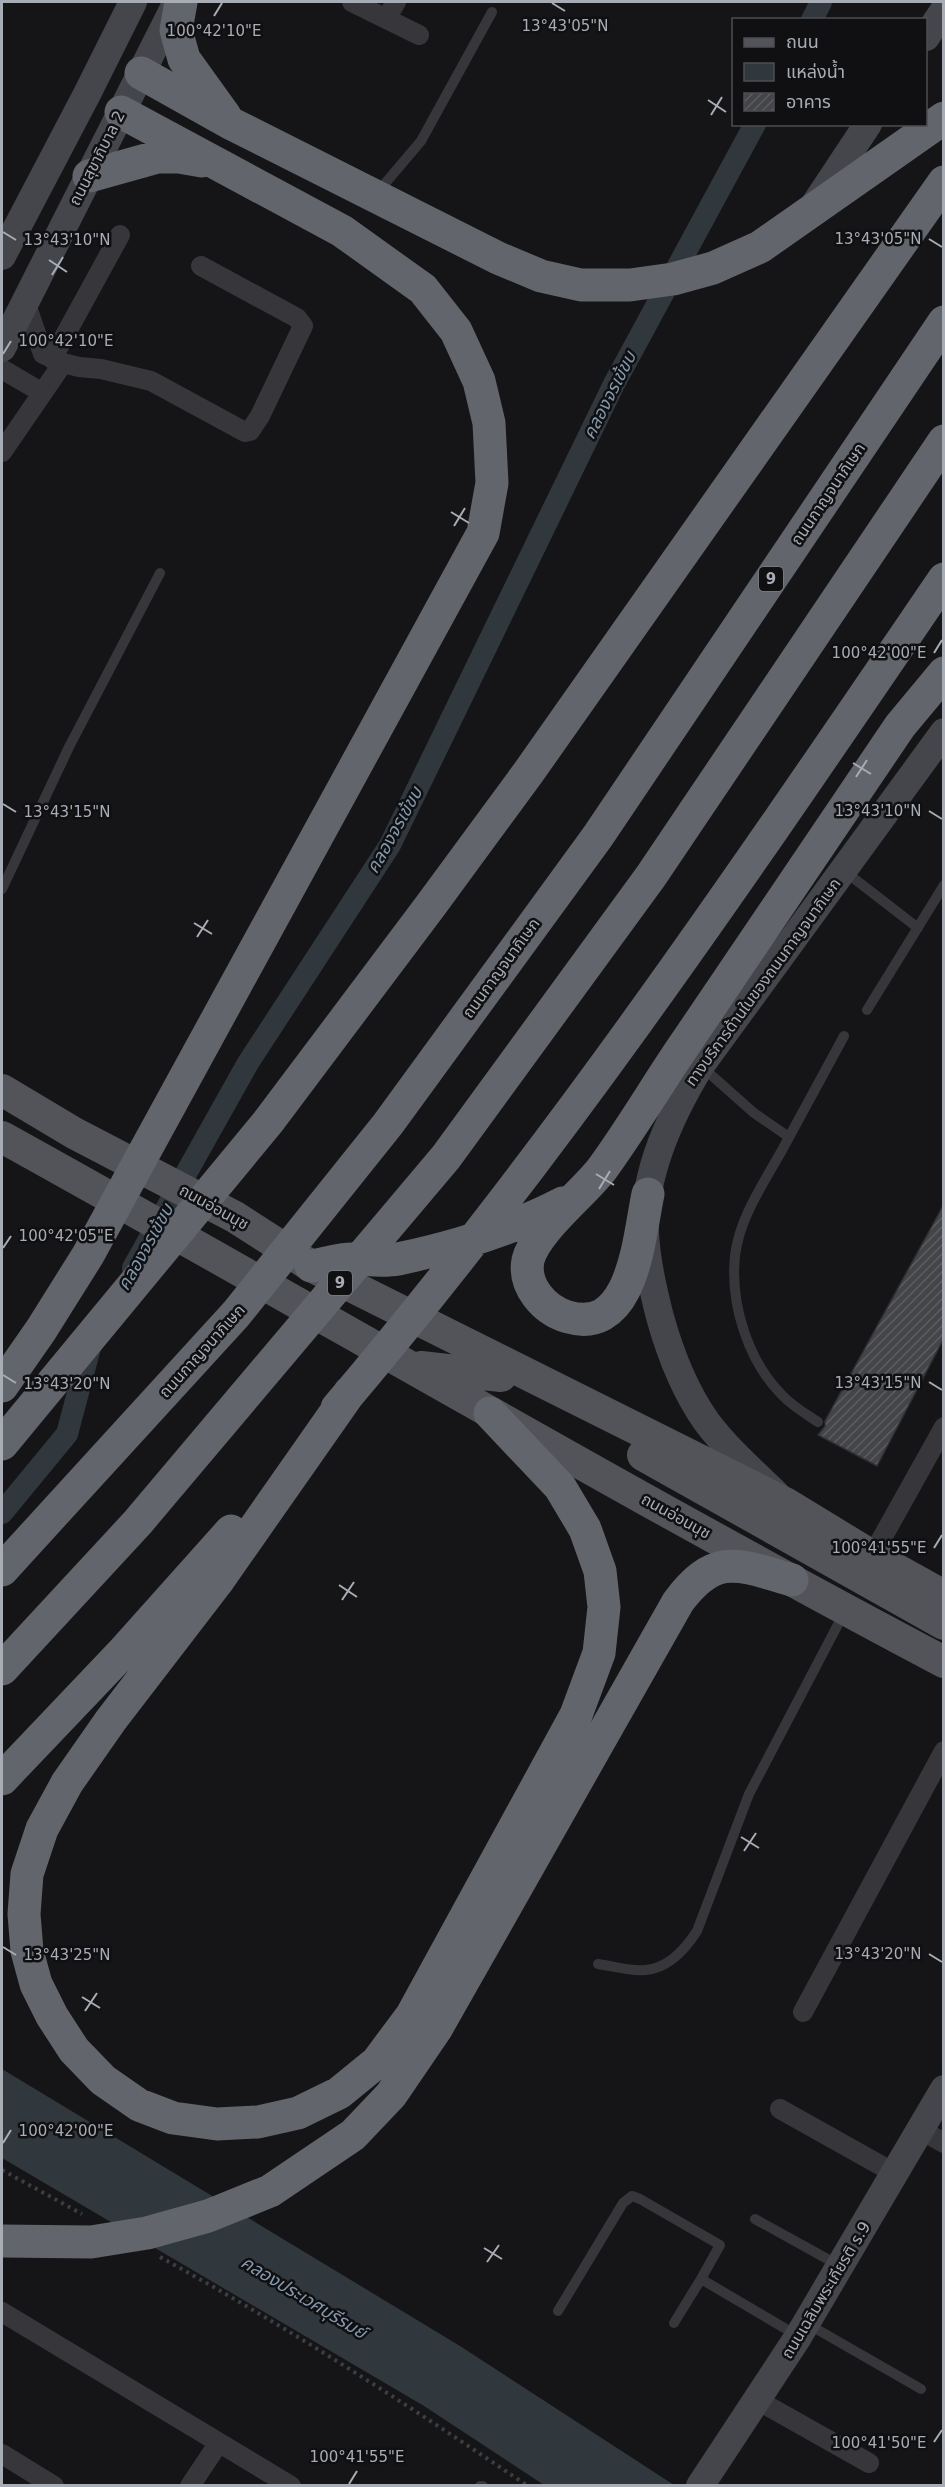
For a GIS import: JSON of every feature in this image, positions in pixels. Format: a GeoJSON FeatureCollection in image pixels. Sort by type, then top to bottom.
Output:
{"type":"FeatureCollection","features":[{"type":"Feature","properties":{"kind":"highway"},"geometry":{"type":"LineString","coordinates":[[180,2],[176,30],[184,59],[232,124]]}},
{"type":"Feature","properties":{"kind":"highway"},"geometry":{"type":"LineString","coordinates":[[141,73],[232,124],[498,258],[541,276],[581,285],[630,285],[673,279],[713,268],[760,247],[944,118]]}},
{"type":"Feature","properties":{"kind":"highway"},"geometry":{"type":"LineString","coordinates":[[2,1386],[41,1330],[88,1255],[483,533],[492,483],[489,423],[479,381],[456,331],[423,289],[342,231],[121,112]]}},
{"type":"Feature","properties":{"kind":"highway"},"geometry":{"type":"LineString","coordinates":[[89,176],[157,157],[179,157],[218,164]]}},
{"type":"Feature","properties":{"kind":"highway"},"geometry":{"type":"LineString","coordinates":[[2,1444],[267,1122],[528,773],[944,182]]}},
{"type":"Feature","properties":{"kind":"highway"},"geometry":{"type":"LineString","coordinates":[[342,231],[341,218],[351,196],[367,192]]}},
{"type":"Feature","properties":{"kind":"highway","name":"ถนนกาญจนาภิเษก"},"geometry":{"type":"LineString","coordinates":[[2,1570],[236,1314],[388,1124],[598,836],[944,322]]}},
{"type":"Feature","properties":{"kind":"highway","name":"9"},"geometry":{"type":"LineString","coordinates":[[2,1669],[138,1522],[446,1156],[651,876],[944,441]]}},
{"type":"Feature","properties":{"kind":"highway"},"geometry":{"type":"LineString","coordinates":[[2,1779],[129,1644],[256,1503],[470,1247],[630,1033],[944,579]]}},
{"type":"Feature","properties":{"kind":"highway"},"geometry":{"type":"LineString","coordinates":[[648,1194],[631,1276],[621,1299],[614,1306],[597,1317],[573,1318],[550,1309],[536,1296],[529,1278],[528,1261],[536,1242],[602,1169],[900,726],[944,673]]}},
{"type":"Feature","properties":{"kind":"highway"},"geometry":{"type":"LineString","coordinates":[[311,1266],[351,1259],[374,1261],[397,1259],[468,1240],[525,1221],[580,1193]]}},
{"type":"Feature","properties":{"kind":"highway"},"geometry":{"type":"LineString","coordinates":[[351,1392],[251,1534],[111,1720],[68,1783],[42,1829],[27,1874],[24,1914],[27,1952],[36,1984],[52,2016],[74,2050],[103,2080],[139,2105],[173,2118],[217,2124],[258,2122],[298,2113],[339,2093],[377,2062],[412,2015],[570,1725],[588,1686],[599,1653],[604,1607],[600,1571],[585,1529],[560,1487],[490,1413]]}},
{"type":"Feature","properties":{"kind":"highway"},"geometry":{"type":"LineString","coordinates":[[2,2241],[91,2242],[147,2233],[208,2216],[270,2191],[353,2135],[391,2095],[436,2030],[678,1602],[693,1582],[714,1570],[732,1565],[792,1580]]}},
{"type":"Feature","properties":{"kind":"main road","name":"ถนนอ่อนนุช"},"geometry":{"type":"LineString","coordinates":[[2,1090],[74,1133],[235,1217],[311,1266],[785,1503],[872,1556],[944,1596]]}},
{"type":"Feature","properties":{"kind":"main road","name":"ถนนอ่อนนุช"},"geometry":{"type":"LineString","coordinates":[[2,1137],[412,1366],[490,1413],[845,1610],[944,1662]]}},
{"type":"Feature","properties":{"kind":"main road","name":"ถนนอ่อนนุช"},"geometry":{"type":"LineString","coordinates":[[427,1324],[501,1376],[944,1624]]}},
{"type":"Feature","properties":{"kind":"main road","name":"ถนนอ่อนนุช"},"geometry":{"type":"LineString","coordinates":[[412,1366],[501,1376]]}},
{"type":"Feature","properties":{"kind":"street"},"geometry":{"type":"LineString","coordinates":[[2,256],[133,2]]}},
{"type":"Feature","properties":{"kind":"street","name":"ถนนสุขาภิบาล 2"},"geometry":{"type":"LineString","coordinates":[[2,348],[141,73],[180,2]]}},
{"type":"Feature","properties":{"kind":"street"},"geometry":{"type":"LineString","coordinates":[[352,2],[419,35]]}},
{"type":"Feature","properties":{"kind":"street"},"geometry":{"type":"LineString","coordinates":[[386,19],[396,2]]}},
{"type":"Feature","properties":{"kind":"street"},"geometry":{"type":"LineString","coordinates":[[927,36],[944,10]]}},
{"type":"Feature","properties":{"kind":"street"},"geometry":{"type":"LineString","coordinates":[[106,56],[141,73]]}},
{"type":"Feature","properties":{"kind":"street"},"geometry":{"type":"LineString","coordinates":[[87,94],[121,112]]}},
{"type":"Feature","properties":{"kind":"street"},"geometry":{"type":"LineString","coordinates":[[810,212],[867,126]]}},
{"type":"Feature","properties":{"kind":"street"},"geometry":{"type":"LineString","coordinates":[[2,452],[41,392],[120,235]]}},
{"type":"Feature","properties":{"kind":"street"},"geometry":{"type":"LineString","coordinates":[[26,301],[43,354],[57,361],[151,381],[245,432],[250,431],[260,416],[303,326],[297,318],[201,266]]}},
{"type":"Feature","properties":{"kind":"street"},"geometry":{"type":"LineString","coordinates":[[2,369],[41,392]]}},
{"type":"Feature","properties":{"kind":"street","name":"ทางบริการด้านในของถนนกาญจนาภิเษก"},"geometry":{"type":"LineString","coordinates":[[785,1503],[731,1450],[706,1421],[680,1375],[664,1332],[649,1267],[645,1231],[648,1194],[666,1132],[682,1097],[701,1065],[944,732]]}},
{"type":"Feature","properties":{"kind":"street"},"geometry":{"type":"LineString","coordinates":[[872,1556],[944,1427]]}},
{"type":"Feature","properties":{"kind":"street"},"geometry":{"type":"LineString","coordinates":[[803,2012],[944,1751]]}},
{"type":"Feature","properties":{"kind":"street","name":"ถนนเฉลิมพระเกียรติ ร.9"},"geometry":{"type":"LineString","coordinates":[[705,2478],[802,2330],[896,2174],[932,2137],[944,2089]]}},
{"type":"Feature","properties":{"kind":"street"},"geometry":{"type":"LineString","coordinates":[[780,2109],[896,2174]]}},
{"type":"Feature","properties":{"kind":"street"},"geometry":{"type":"LineString","coordinates":[[2,2312],[291,2486]]}},
{"type":"Feature","properties":{"kind":"street"},"geometry":{"type":"LineString","coordinates":[[757,2400],[869,2463]]}},
{"type":"Feature","properties":{"kind":"street"},"geometry":{"type":"LineString","coordinates":[[190,2486],[218,2444]]}},
{"type":"Feature","properties":{"kind":"street"},"geometry":{"type":"LineString","coordinates":[[2,2454],[54,2486]]}},
{"type":"Feature","properties":{"kind":"lane"},"geometry":{"type":"LineString","coordinates":[[367,192],[421,141],[492,12]]}},
{"type":"Feature","properties":{"kind":"lane"},"geometry":{"type":"LineString","coordinates":[[2,889],[5,875],[64,757],[160,573]]}},
{"type":"Feature","properties":{"kind":"lane"},"geometry":{"type":"LineString","coordinates":[[843,870],[918,928]]}},
{"type":"Feature","properties":{"kind":"lane"},"geometry":{"type":"LineString","coordinates":[[867,1010],[944,885]]}},
{"type":"Feature","properties":{"kind":"lane"},"geometry":{"type":"LineString","coordinates":[[818,1422],[783,1397],[764,1374],[751,1350],[736,1300],[735,1256],[741,1232],[755,1199],[844,1036]]}},
{"type":"Feature","properties":{"kind":"lane"},"geometry":{"type":"LineString","coordinates":[[701,1065],[754,1113],[789,1137]]}},
{"type":"Feature","properties":{"kind":"lane"},"geometry":{"type":"LineString","coordinates":[[598,1965],[646,1970],[666,1963],[686,1949],[697,1931],[749,1794],[845,1610]]}},
{"type":"Feature","properties":{"kind":"lane"},"geometry":{"type":"LineString","coordinates":[[558,2311],[623,2203],[632,2196],[720,2245],[674,2324]]}},
{"type":"Feature","properties":{"kind":"lane"},"geometry":{"type":"LineString","coordinates":[[755,2219],[840,2266]]}},
{"type":"Feature","properties":{"kind":"lane"},"geometry":{"type":"LineString","coordinates":[[701,2279],[921,2389]]}},
{"type":"Feature","properties":{"kind":"path"},"geometry":{"type":"LineString","coordinates":[[2,2170],[91,2219]]}},
{"type":"Feature","properties":{"kind":"path"},"geometry":{"type":"LineString","coordinates":[[152,2253],[213,2286],[384,2391],[528,2486]]}},
{"type":"Feature","properties":{"kind":"water","name":"คลองประเวศบุรีรมย์"},"geometry":{"type":"Polygon","coordinates":[[[2,2069],[460,2346],[674,2485],[544,2485],[424,2406],[2,2158],[2,2069]]]}},
{"type":"Feature","properties":{"kind":"building"},"geometry":{"type":"Polygon","coordinates":[[[944,1204],[944,1338],[877,1466],[818,1435],[825,1426],[825,1421],[944,1204]]]}},
{"type":"Feature","properties":{"kind":"waterway","name":"คลองจรเข้ขบ"},"geometry":{"type":"LineString","coordinates":[[813,18],[821,2]]}},
{"type":"Feature","properties":{"kind":"waterway","name":"คลองจรเข้ขบ"},"geometry":{"type":"LineString","coordinates":[[133,1268],[248,1063],[390,845],[614,384],[754,126]]}},
{"type":"Feature","properties":{"kind":"waterway","name":"คลองจรเข้ขบ"},"geometry":{"type":"LineString","coordinates":[[2,1513],[67,1434],[91,1344]]}}]}
